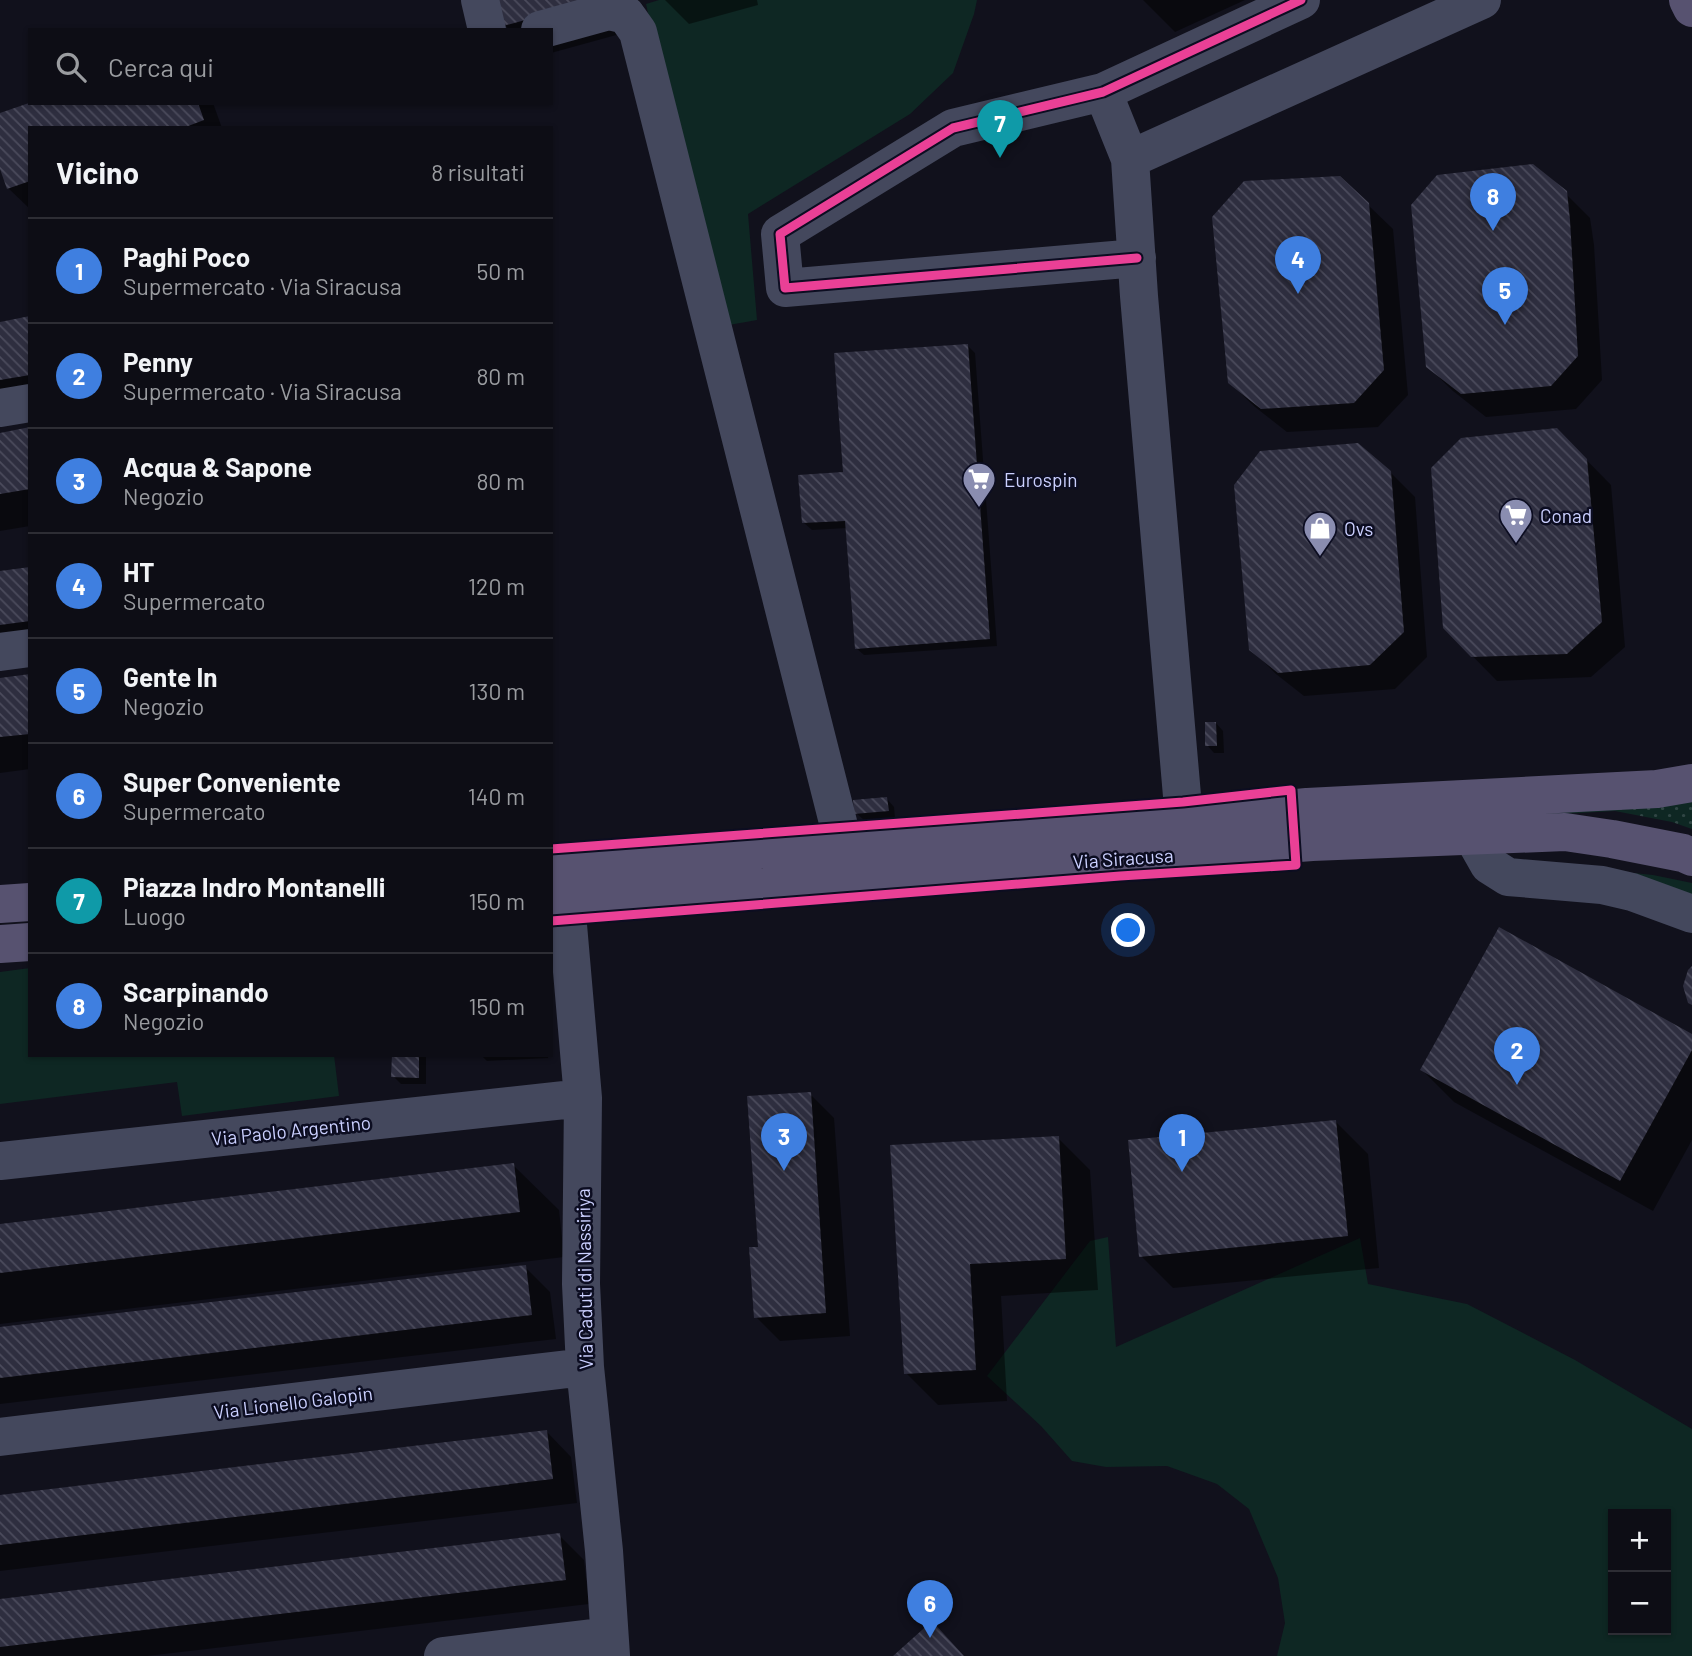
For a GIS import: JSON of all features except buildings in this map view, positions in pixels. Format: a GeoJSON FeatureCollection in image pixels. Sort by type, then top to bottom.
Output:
{"type":"FeatureCollection","features":[{"type":"Feature","properties":{"kind":"main road"},"geometry":{"type":"LineString","coordinates":[[1688,0],[1692,8]]}},
{"type":"Feature","properties":{"kind":"main road","name":"Via Siracusa"},"geometry":{"type":"LineString","coordinates":[[553,864],[1184,819],[1307,807],[1657,789],[1692,783]]}},
{"type":"Feature","properties":{"kind":"main road","name":"Via Siracusa"},"geometry":{"type":"LineString","coordinates":[[559,902],[1312,842],[1472,835],[1565,832],[1612,839],[1692,857]]}},
{"type":"Feature","properties":{"kind":"main road"},"geometry":{"type":"LineString","coordinates":[[0,904],[28,902]]}},
{"type":"Feature","properties":{"kind":"main road"},"geometry":{"type":"LineString","coordinates":[[0,944],[28,942]]}},
{"type":"Feature","properties":{"kind":"street"},"geometry":{"type":"LineString","coordinates":[[480,0],[487,28]]}},
{"type":"Feature","properties":{"kind":"street"},"geometry":{"type":"LineString","coordinates":[[1137,258],[785,288],[780,234],[953,128],[1103,92],[1301,0]]}},
{"type":"Feature","properties":{"kind":"street"},"geometry":{"type":"LineString","coordinates":[[1130,159],[1482,0]]}},
{"type":"Feature","properties":{"kind":"street"},"geometry":{"type":"LineString","coordinates":[[548,28],[609,12],[626,15],[638,32],[843,842]]}},
{"type":"Feature","properties":{"kind":"street"},"geometry":{"type":"LineString","coordinates":[[1103,92],[1130,159],[1184,819]]}},
{"type":"Feature","properties":{"kind":"street"},"geometry":{"type":"LineString","coordinates":[[0,408],[28,403]]}},
{"type":"Feature","properties":{"kind":"street"},"geometry":{"type":"LineString","coordinates":[[0,652],[28,648]]}},
{"type":"Feature","properties":{"kind":"street"},"geometry":{"type":"LineString","coordinates":[[1472,835],[1489,865],[1508,877],[1602,885],[1632,892],[1692,914]]}},
{"type":"Feature","properties":{"kind":"street","name":"Via Caduti di Nassiriya"},"geometry":{"type":"LineString","coordinates":[[559,902],[583,1098],[581,1284],[585,1367],[605,1565],[610,1646]]}},
{"type":"Feature","properties":{"kind":"street","name":"Via Paolo Argentino"},"geometry":{"type":"LineString","coordinates":[[0,1161],[583,1098]]}},
{"type":"Feature","properties":{"kind":"street","name":"Via Lionello Galopin"},"geometry":{"type":"LineString","coordinates":[[0,1437],[585,1367]]}},
{"type":"Feature","properties":{"kind":"street"},"geometry":{"type":"LineString","coordinates":[[443,1656],[610,1646]]}},
{"type":"Feature","properties":{"kind":"green space"},"geometry":{"type":"Polygon","coordinates":[[[659,0],[977,0],[953,73],[910,114],[748,214],[757,320],[729,325],[683,166],[646,4],[659,0]]]}},
{"type":"Feature","properties":{"kind":"green space"},"geometry":{"type":"Polygon","coordinates":[[[1692,793],[1692,829],[1672,822],[1615,811],[1322,827],[1692,793]]]}},
{"type":"Feature","properties":{"kind":"green space"},"geometry":{"type":"Polygon","coordinates":[[[1595,869],[1653,875],[1692,883],[1692,904],[1595,869]]]}},
{"type":"Feature","properties":{"kind":"green space"},"geometry":{"type":"Polygon","coordinates":[[[28,968],[28,1057],[334,1057],[339,1096],[182,1116],[177,1082],[0,1104],[0,972],[28,968]]]}},
{"type":"Feature","properties":{"kind":"green space"},"geometry":{"type":"Polygon","coordinates":[[[1108,1237],[1116,1347],[1360,1238],[1368,1284],[1467,1304],[1575,1360],[1692,1429],[1692,1656],[1277,1656],[1285,1623],[1278,1578],[1249,1509],[1217,1484],[1167,1466],[1106,1467],[1072,1461],[1041,1426],[987,1376],[1090,1241],[1108,1237]]]}},
{"type":"Feature","properties":{"kind":"cycle path"},"geometry":{"type":"LineString","coordinates":[[1137,258],[785,288],[780,234],[953,128],[1103,92],[1301,0]]}},
{"type":"Feature","properties":{"kind":"cycle path"},"geometry":{"type":"LineString","coordinates":[[553,849],[1183,802],[1291,790],[1296,865],[1120,876],[553,921]]}},
{"type":"Feature","properties":{"kind":"place","name":"Piazza Indro Montanelli"},"geometry":{"type":"Point","coordinates":[1000,158]}},
{"type":"Feature","properties":{"kind":"place","name":"Scarpinando"},"geometry":{"type":"Point","coordinates":[1493,231]}},
{"type":"Feature","properties":{"kind":"place","name":"HT"},"geometry":{"type":"Point","coordinates":[1298,294]}},
{"type":"Feature","properties":{"kind":"place","name":"Gente In"},"geometry":{"type":"Point","coordinates":[1505,325]}},
{"type":"Feature","properties":{"kind":"place","name":"Eurospin"},"geometry":{"type":"Point","coordinates":[979,509]}},
{"type":"Feature","properties":{"kind":"place","name":"Conad"},"geometry":{"type":"Point","coordinates":[1516,545]}},
{"type":"Feature","properties":{"kind":"place","name":"Ovs"},"geometry":{"type":"Point","coordinates":[1320,558]}},
{"type":"Feature","properties":{"kind":"place","name":"Penny"},"geometry":{"type":"Point","coordinates":[1517,1085]}},
{"type":"Feature","properties":{"kind":"place","name":"Acqua & Sapone"},"geometry":{"type":"Point","coordinates":[784,1171]}},
{"type":"Feature","properties":{"kind":"place","name":"Paghi Poco"},"geometry":{"type":"Point","coordinates":[1182,1172]}},
{"type":"Feature","properties":{"kind":"place","name":"Super Conveniente"},"geometry":{"type":"Point","coordinates":[930,1638]}}]}
